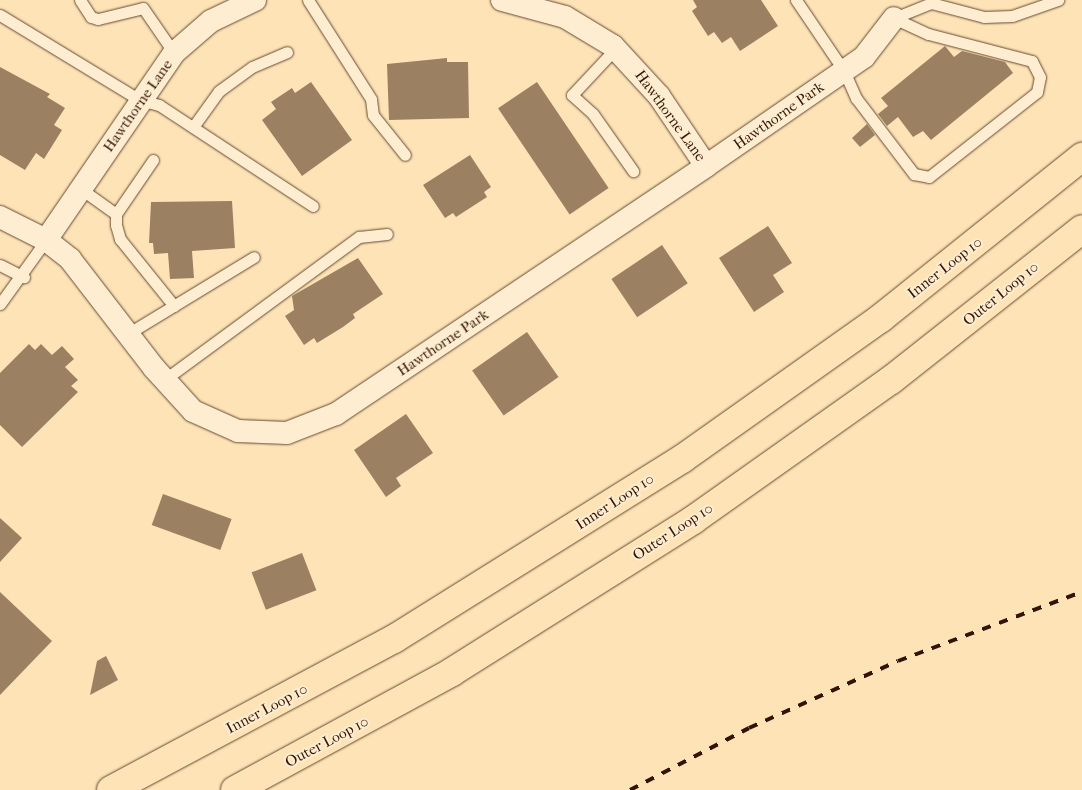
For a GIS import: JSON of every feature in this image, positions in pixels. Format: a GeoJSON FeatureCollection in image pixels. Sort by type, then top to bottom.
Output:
{"type":"FeatureCollection","features":[{"type":"Feature","properties":{"kind":"highway","name":"Inner Loop 10"},"geometry":{"type":"LineString","coordinates":[[111,790],[394,639],[682,459],[881,318],[1082,157]]}},
{"type":"Feature","properties":{"kind":"highway","name":"Outer Loop 10"},"geometry":{"type":"LineString","coordinates":[[235,790],[320,747],[452,672],[693,520],[890,380],[1082,229]]}},
{"type":"Feature","properties":{"kind":"highway"},"geometry":{"type":"LineString","coordinates":[[255,790],[320,747]]}},
{"type":"Feature","properties":{"kind":"street","name":"Hawthorne Lane"},"geometry":{"type":"LineString","coordinates":[[46,240],[140,100],[174,53],[211,21],[255,0]]}},
{"type":"Feature","properties":{"kind":"street","name":"Hawthorne Lane"},"geometry":{"type":"LineString","coordinates":[[502,0],[565,17],[615,49],[659,96],[706,166]]}},
{"type":"Feature","properties":{"kind":"street","name":"Hawthorne Park"},"geometry":{"type":"LineString","coordinates":[[0,217],[46,240],[70,259],[164,380],[193,410],[238,431],[287,433],[312,426],[706,166],[864,57],[894,18]]}},
{"type":"Feature","properties":{"kind":"lane"},"geometry":{"type":"LineString","coordinates":[[80,0],[90,17],[98,19],[143,8],[174,53]]}},
{"type":"Feature","properties":{"kind":"lane"},"geometry":{"type":"LineString","coordinates":[[308,0],[371,99],[373,115],[405,155]]}},
{"type":"Feature","properties":{"kind":"lane"},"geometry":{"type":"LineString","coordinates":[[796,0],[844,71],[856,98],[921,178],[929,177],[1041,85],[1032,61],[928,34],[894,18]]}},
{"type":"Feature","properties":{"kind":"lane"},"geometry":{"type":"LineString","coordinates":[[894,18],[932,2],[984,17],[1012,16],[1058,0]]}},
{"type":"Feature","properties":{"kind":"lane"},"geometry":{"type":"LineString","coordinates":[[0,15],[140,100],[159,105],[314,206]]}},
{"type":"Feature","properties":{"kind":"lane"},"geometry":{"type":"LineString","coordinates":[[615,49],[572,95],[593,114],[633,171]]}},
{"type":"Feature","properties":{"kind":"lane"},"geometry":{"type":"LineString","coordinates":[[193,127],[219,91],[252,67],[286,52]]}},
{"type":"Feature","properties":{"kind":"lane"},"geometry":{"type":"LineString","coordinates":[[152,160],[116,214],[120,239],[174,306]]}},
{"type":"Feature","properties":{"kind":"lane"},"geometry":{"type":"LineString","coordinates":[[81,189],[116,214]]}},
{"type":"Feature","properties":{"kind":"lane"},"geometry":{"type":"LineString","coordinates":[[164,380],[359,237],[388,234]]}},
{"type":"Feature","properties":{"kind":"lane"},"geometry":{"type":"LineString","coordinates":[[0,304],[24,277],[46,240]]}},
{"type":"Feature","properties":{"kind":"lane"},"geometry":{"type":"LineString","coordinates":[[129,334],[254,257]]}},
{"type":"Feature","properties":{"kind":"lane"},"geometry":{"type":"LineString","coordinates":[[0,265],[24,277]]}},
{"type":"Feature","properties":{"kind":"building"},"geometry":{"type":"Polygon","coordinates":[[[693,0],[761,0],[778,26],[740,51],[731,37],[722,43],[714,32],[708,36],[692,11],[697,7],[693,0]]]}},
{"type":"Feature","properties":{"kind":"building"},"geometry":{"type":"Polygon","coordinates":[[[945,46],[954,57],[962,51],[1005,62],[1013,73],[931,140],[923,131],[913,137],[898,117],[887,126],[878,114],[888,106],[881,98],[945,46]]]}},
{"type":"Feature","properties":{"kind":"building"},"geometry":{"type":"Polygon","coordinates":[[[447,58],[447,62],[468,62],[469,118],[389,120],[387,64],[447,58]]]}},
{"type":"Feature","properties":{"kind":"building"},"geometry":{"type":"Polygon","coordinates":[[[0,67],[50,94],[47,97],[65,108],[54,125],[62,130],[44,159],[36,153],[25,170],[0,155],[0,67]]]}},
{"type":"Feature","properties":{"kind":"building"},"geometry":{"type":"Polygon","coordinates":[[[311,82],[352,140],[302,176],[262,120],[276,109],[271,102],[292,88],[295,93],[311,82]]]}},
{"type":"Feature","properties":{"kind":"building"},"geometry":{"type":"Polygon","coordinates":[[[537,82],[609,188],[570,214],[498,108],[537,82]]]}},
{"type":"Feature","properties":{"kind":"building"},"geometry":{"type":"Polygon","coordinates":[[[867,124],[875,135],[860,147],[852,138],[867,124]]]}},
{"type":"Feature","properties":{"kind":"building"},"geometry":{"type":"Polygon","coordinates":[[[470,155],[491,187],[484,192],[487,197],[456,217],[453,213],[445,218],[423,185],[470,155]]]}},
{"type":"Feature","properties":{"kind":"building"},"geometry":{"type":"Polygon","coordinates":[[[232,201],[235,248],[192,251],[194,278],[170,279],[168,253],[154,254],[153,243],[149,243],[151,202],[232,201]]]}},
{"type":"Feature","properties":{"kind":"building"},"geometry":{"type":"Polygon","coordinates":[[[768,226],[792,263],[773,275],[784,292],[754,312],[719,258],[768,226]]]}},
{"type":"Feature","properties":{"kind":"building"},"geometry":{"type":"Polygon","coordinates":[[[662,245],[688,283],[637,317],[611,279],[662,245]]]}},
{"type":"Feature","properties":{"kind":"building"},"geometry":{"type":"Polygon","coordinates":[[[358,258],[383,294],[353,314],[355,318],[343,327],[317,343],[314,338],[304,345],[285,316],[294,310],[292,296],[358,258]]]}},
{"type":"Feature","properties":{"kind":"building"},"geometry":{"type":"Polygon","coordinates":[[[527,332],[559,377],[504,415],[472,370],[527,332]]]}},
{"type":"Feature","properties":{"kind":"building"},"geometry":{"type":"Polygon","coordinates":[[[29,344],[35,350],[41,344],[52,355],[62,346],[74,359],[65,367],[78,380],[71,386],[78,392],[22,447],[0,425],[0,373],[29,344]]]}},
{"type":"Feature","properties":{"kind":"building"},"geometry":{"type":"Polygon","coordinates":[[[406,414],[433,453],[396,478],[401,486],[386,497],[354,450],[406,414]]]}},
{"type":"Feature","properties":{"kind":"building"},"geometry":{"type":"Polygon","coordinates":[[[163,494],[232,519],[220,550],[152,525],[163,494]]]}},
{"type":"Feature","properties":{"kind":"building"},"geometry":{"type":"Polygon","coordinates":[[[0,518],[22,538],[0,562],[0,518]]]}},
{"type":"Feature","properties":{"kind":"building"},"geometry":{"type":"Polygon","coordinates":[[[302,553],[316,590],[266,610],[252,572],[302,553]]]}},
{"type":"Feature","properties":{"kind":"building"},"geometry":{"type":"Polygon","coordinates":[[[0,592],[52,641],[0,695],[0,592]]]}},
{"type":"Feature","properties":{"kind":"building"},"geometry":{"type":"Polygon","coordinates":[[[106,656],[118,680],[90,695],[97,661],[106,656]]]}},
{"type":"Feature","properties":{"kind":"railway"},"geometry":{"type":"LineString","coordinates":[[630,790],[749,728],[898,661],[1082,592]]}}]}
